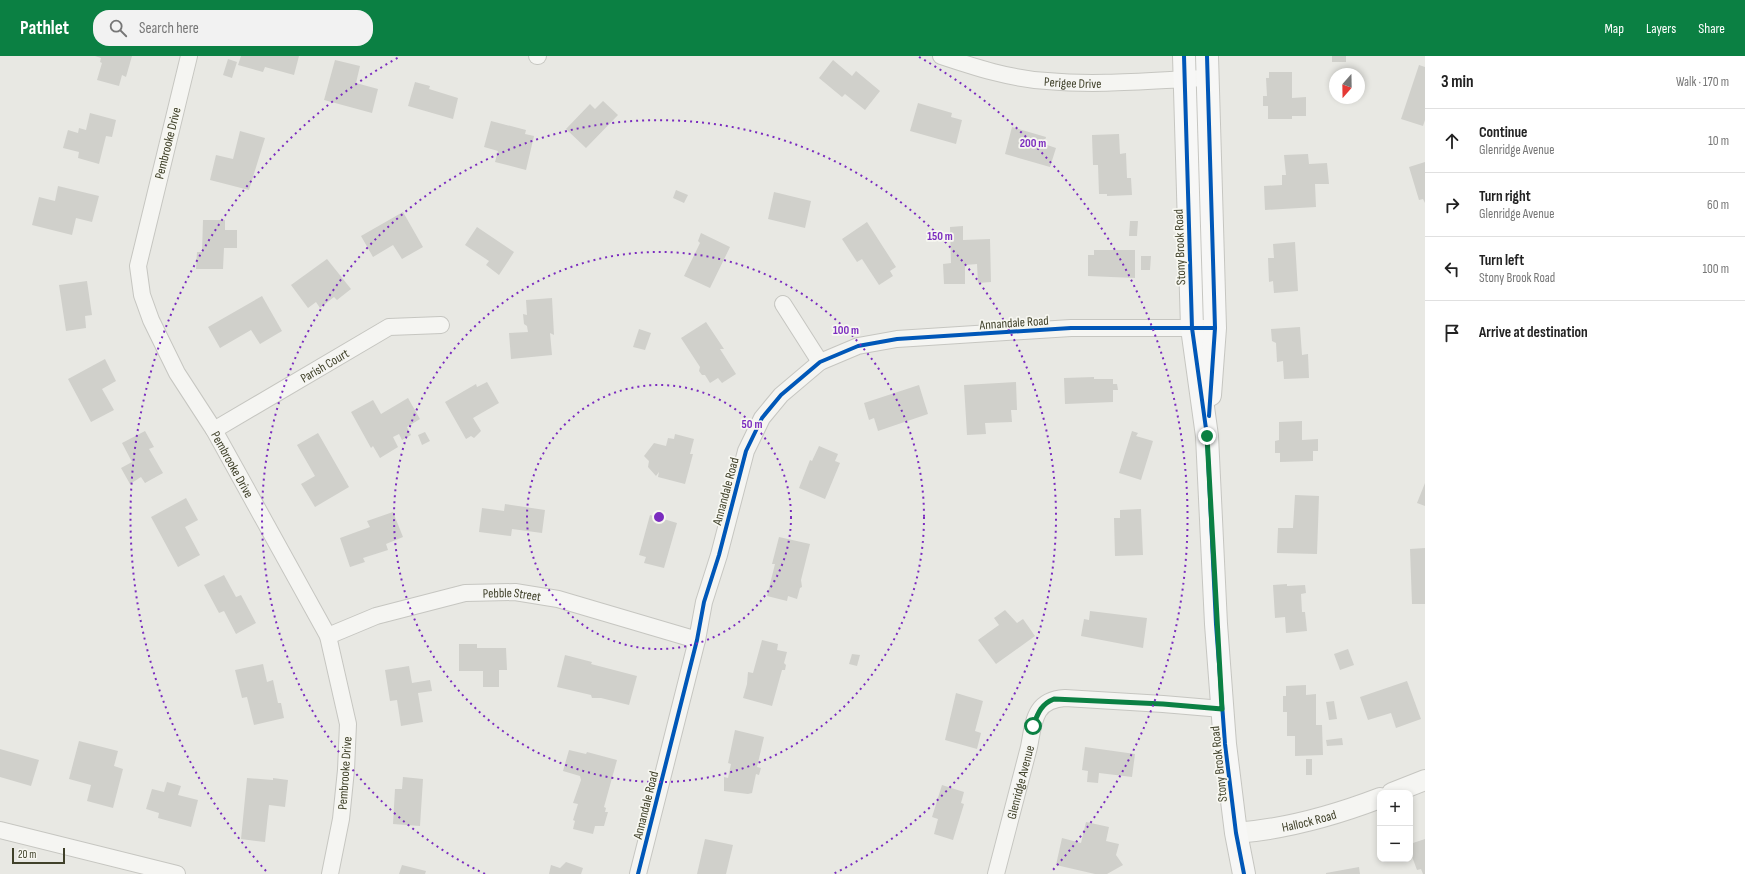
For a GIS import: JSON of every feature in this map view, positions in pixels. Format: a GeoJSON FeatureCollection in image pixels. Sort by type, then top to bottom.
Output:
{"type":"FeatureCollection","features":[{"type":"Feature","properties":{"kind":"main road","name":"Stony Brook Road"},"geometry":{"type":"LineString","coordinates":[[1184,56],[1192,328],[1207,436],[1222,709],[1236,833],[1244,874]]}},
{"type":"Feature","properties":{"kind":"main road","name":"Stony Brook Road"},"geometry":{"type":"LineString","coordinates":[[1207,56],[1215,328],[1207,436]]}},
{"type":"Feature","properties":{"kind":"street","name":"Pembrooke Drive"},"geometry":{"type":"LineString","coordinates":[[189,56],[138,266],[142,295],[151,320],[176,373],[214,430],[328,636],[348,724],[346,770],[341,818],[330,874]]}},
{"type":"Feature","properties":{"kind":"street","name":"Perigee Drive"},"geometry":{"type":"LineString","coordinates":[[940,56],[1007,74],[1045,81],[1095,83],[1208,78]]}},
{"type":"Feature","properties":{"kind":"street"},"geometry":{"type":"LineString","coordinates":[[784,304],[820,362]]}},
{"type":"Feature","properties":{"kind":"street","name":"Parish Court"},"geometry":{"type":"LineString","coordinates":[[214,430],[389,327],[441,325]]}},
{"type":"Feature","properties":{"kind":"street","name":"Annandale Road"},"geometry":{"type":"LineString","coordinates":[[638,874],[697,640],[704,602],[719,555],[746,451],[762,418],[781,395],[820,362],[858,346],[897,339],[1071,328],[1215,328]]}},
{"type":"Feature","properties":{"kind":"street","name":"Pebble Street"},"geometry":{"type":"LineString","coordinates":[[328,636],[376,616],[465,593],[515,592],[565,601],[697,640]]}},
{"type":"Feature","properties":{"kind":"street","name":"Glenridge Avenue"},"geometry":{"type":"LineString","coordinates":[[996,874],[1029,747],[1033,726],[1039,711],[1045,702],[1065,698],[1222,709]]}},
{"type":"Feature","properties":{"kind":"street"},"geometry":{"type":"LineString","coordinates":[[1400,790],[1425,780]]}},
{"type":"Feature","properties":{"kind":"street","name":"Hallock Road"},"geometry":{"type":"LineString","coordinates":[[1236,833],[1301,824],[1322,819],[1377,799]]}},
{"type":"Feature","properties":{"kind":"street"},"geometry":{"type":"LineString","coordinates":[[0,830],[177,874]]}},
{"type":"Feature","properties":{"kind":"building"},"geometry":{"type":"Polygon","coordinates":[[[95,56],[132,56],[126,77],[122,75],[119,86],[97,80],[102,63],[100,62],[101,58],[95,56]]]}},
{"type":"Feature","properties":{"kind":"building"},"geometry":{"type":"Polygon","coordinates":[[[241,56],[299,56],[294,75],[265,67],[263,72],[238,65],[241,56]]]}},
{"type":"Feature","properties":{"kind":"building"},"geometry":{"type":"Polygon","coordinates":[[[1332,56],[1346,56],[1346,62],[1332,62],[1332,56]]]}},
{"type":"Feature","properties":{"kind":"building"},"geometry":{"type":"Polygon","coordinates":[[[228,59],[237,62],[232,78],[223,75],[228,59]]]}},
{"type":"Feature","properties":{"kind":"building"},"geometry":{"type":"Polygon","coordinates":[[[335,60],[360,66],[356,83],[378,89],[372,113],[324,100],[335,60]]]}},
{"type":"Feature","properties":{"kind":"building"},"geometry":{"type":"Polygon","coordinates":[[[833,60],[852,76],[856,71],[880,91],[865,110],[845,94],[842,97],[819,78],[833,60]]]}},
{"type":"Feature","properties":{"kind":"building"},"geometry":{"type":"Polygon","coordinates":[[[1419,65],[1425,67],[1425,120],[1423,126],[1401,119],[1419,65]]]}},
{"type":"Feature","properties":{"kind":"building"},"geometry":{"type":"Polygon","coordinates":[[[1269,72],[1292,72],[1292,98],[1306,97],[1306,116],[1292,116],[1292,119],[1268,119],[1268,106],[1263,106],[1263,96],[1267,96],[1266,78],[1269,78],[1269,72]]]}},
{"type":"Feature","properties":{"kind":"building"},"geometry":{"type":"Polygon","coordinates":[[[415,82],[430,86],[429,89],[458,98],[453,119],[408,106],[415,82]]]}},
{"type":"Feature","properties":{"kind":"building"},"geometry":{"type":"Polygon","coordinates":[[[603,101],[618,115],[586,148],[566,129],[590,104],[595,109],[603,101]]]}},
{"type":"Feature","properties":{"kind":"building"},"geometry":{"type":"Polygon","coordinates":[[[918,103],[952,113],[951,117],[962,120],[956,144],[910,131],[918,103]]]}},
{"type":"Feature","properties":{"kind":"building"},"geometry":{"type":"Polygon","coordinates":[[[90,113],[116,120],[112,137],[106,136],[99,164],[78,158],[79,152],[63,148],[68,130],[78,133],[79,128],[86,130],[90,113]]]}},
{"type":"Feature","properties":{"kind":"building"},"geometry":{"type":"Polygon","coordinates":[[[491,121],[526,130],[525,134],[534,136],[526,170],[495,162],[498,151],[484,147],[491,121]]]}},
{"type":"Feature","properties":{"kind":"building"},"geometry":{"type":"Polygon","coordinates":[[[1012,127],[1046,137],[1044,144],[1056,148],[1050,167],[1005,154],[1012,127]]]}},
{"type":"Feature","properties":{"kind":"building"},"geometry":{"type":"Polygon","coordinates":[[[240,131],[265,138],[249,190],[210,180],[216,155],[233,159],[240,131]]]}},
{"type":"Feature","properties":{"kind":"building"},"geometry":{"type":"Polygon","coordinates":[[[1119,134],[1120,154],[1126,153],[1127,178],[1131,178],[1132,195],[1107,196],[1107,194],[1099,194],[1098,165],[1093,165],[1092,135],[1119,134]]]}},
{"type":"Feature","properties":{"kind":"building"},"geometry":{"type":"Polygon","coordinates":[[[1308,154],[1309,164],[1327,163],[1329,184],[1315,184],[1316,207],[1265,210],[1264,186],[1282,185],[1282,175],[1286,175],[1284,155],[1308,154]]]}},
{"type":"Feature","properties":{"kind":"building"},"geometry":{"type":"Polygon","coordinates":[[[1425,162],[1425,203],[1423,199],[1419,200],[1409,167],[1425,162]]]}},
{"type":"Feature","properties":{"kind":"building"},"geometry":{"type":"Polygon","coordinates":[[[58,186],[99,196],[92,222],[76,218],[72,235],[32,225],[39,197],[55,201],[58,186]]]}},
{"type":"Feature","properties":{"kind":"building"},"geometry":{"type":"Polygon","coordinates":[[[676,190],[688,195],[684,203],[673,198],[676,190]]]}},
{"type":"Feature","properties":{"kind":"building"},"geometry":{"type":"Polygon","coordinates":[[[774,192],[811,201],[805,228],[768,219],[774,192]]]}},
{"type":"Feature","properties":{"kind":"building"},"geometry":{"type":"Polygon","coordinates":[[[403,212],[423,247],[402,259],[393,245],[373,257],[361,236],[403,212]]]}},
{"type":"Feature","properties":{"kind":"building"},"geometry":{"type":"Polygon","coordinates":[[[203,220],[225,220],[225,230],[237,230],[237,248],[224,248],[223,269],[196,269],[197,252],[202,252],[203,220]]]}},
{"type":"Feature","properties":{"kind":"building"},"geometry":{"type":"Polygon","coordinates":[[[1130,221],[1138,221],[1137,236],[1129,236],[1130,221]]]}},
{"type":"Feature","properties":{"kind":"building"},"geometry":{"type":"Polygon","coordinates":[[[867,222],[896,267],[890,271],[893,276],[879,285],[862,259],[857,262],[842,239],[867,222]]]}},
{"type":"Feature","properties":{"kind":"building"},"geometry":{"type":"Polygon","coordinates":[[[963,226],[963,240],[990,239],[991,282],[978,283],[977,264],[965,265],[965,284],[944,284],[943,264],[951,263],[950,227],[963,226]]]}},
{"type":"Feature","properties":{"kind":"building"},"geometry":{"type":"Polygon","coordinates":[[[477,227],[514,252],[499,275],[486,265],[489,261],[465,245],[477,227]]]}},
{"type":"Feature","properties":{"kind":"building"},"geometry":{"type":"Polygon","coordinates":[[[701,233],[730,247],[710,288],[684,276],[700,243],[698,241],[701,233]]]}},
{"type":"Feature","properties":{"kind":"building"},"geometry":{"type":"Polygon","coordinates":[[[1295,242],[1298,291],[1274,293],[1273,281],[1269,282],[1268,258],[1274,258],[1273,244],[1295,242]]]}},
{"type":"Feature","properties":{"kind":"building"},"geometry":{"type":"Polygon","coordinates":[[[1094,250],[1135,250],[1135,278],[1088,276],[1088,255],[1094,255],[1094,250]]]}},
{"type":"Feature","properties":{"kind":"building"},"geometry":{"type":"Polygon","coordinates":[[[1141,256],[1151,256],[1150,270],[1141,270],[1141,256]]]}},
{"type":"Feature","properties":{"kind":"building"},"geometry":{"type":"Polygon","coordinates":[[[327,259],[351,289],[337,300],[334,297],[320,308],[316,302],[308,308],[291,285],[327,259]]]}},
{"type":"Feature","properties":{"kind":"building"},"geometry":{"type":"Polygon","coordinates":[[[87,281],[92,315],[85,316],[86,328],[66,331],[59,285],[87,281]]]}},
{"type":"Feature","properties":{"kind":"building"},"geometry":{"type":"Polygon","coordinates":[[[262,296],[282,331],[260,344],[251,330],[220,348],[208,327],[262,296]]]}},
{"type":"Feature","properties":{"kind":"building"},"geometry":{"type":"Polygon","coordinates":[[[552,298],[554,335],[550,333],[552,355],[511,359],[509,333],[528,332],[527,326],[524,324],[523,314],[527,315],[526,300],[552,298]]]}},
{"type":"Feature","properties":{"kind":"building"},"geometry":{"type":"Polygon","coordinates":[[[706,322],[724,349],[720,349],[736,374],[722,383],[718,378],[710,383],[705,375],[702,375],[699,371],[700,367],[681,338],[706,322]]]}},
{"type":"Feature","properties":{"kind":"building"},"geometry":{"type":"Polygon","coordinates":[[[1300,327],[1302,355],[1308,354],[1309,378],[1284,379],[1283,361],[1277,362],[1276,343],[1272,341],[1271,329],[1300,327]]]}},
{"type":"Feature","properties":{"kind":"building"},"geometry":{"type":"Polygon","coordinates":[[[639,329],[651,333],[645,350],[633,347],[639,329]]]}},
{"type":"Feature","properties":{"kind":"building"},"geometry":{"type":"Polygon","coordinates":[[[105,359],[116,381],[102,389],[114,410],[91,422],[68,379],[105,359]]]}},
{"type":"Feature","properties":{"kind":"building"},"geometry":{"type":"Polygon","coordinates":[[[1094,377],[1094,379],[1113,379],[1113,384],[1117,384],[1118,390],[1113,390],[1113,402],[1065,404],[1064,378],[1094,377]]]}},
{"type":"Feature","properties":{"kind":"building"},"geometry":{"type":"Polygon","coordinates":[[[487,382],[499,403],[473,418],[481,431],[474,438],[471,436],[466,439],[445,402],[476,384],[477,387],[487,382]]]}},
{"type":"Feature","properties":{"kind":"building"},"geometry":{"type":"Polygon","coordinates":[[[1016,382],[1017,410],[1011,410],[1012,422],[985,423],[986,434],[967,435],[964,385],[1016,382]]]}},
{"type":"Feature","properties":{"kind":"building"},"geometry":{"type":"Polygon","coordinates":[[[919,385],[928,414],[878,431],[874,418],[869,420],[864,403],[919,385]]]}},
{"type":"Feature","properties":{"kind":"building"},"geometry":{"type":"Polygon","coordinates":[[[408,398],[420,419],[407,427],[411,435],[402,440],[399,434],[393,437],[398,447],[380,458],[373,446],[371,448],[351,412],[373,400],[381,414],[408,398]]]}},
{"type":"Feature","properties":{"kind":"building"},"geometry":{"type":"Polygon","coordinates":[[[1302,421],[1302,440],[1318,439],[1318,451],[1313,451],[1313,461],[1280,462],[1280,453],[1275,453],[1275,441],[1279,440],[1279,422],[1302,421]]]}},
{"type":"Feature","properties":{"kind":"building"},"geometry":{"type":"Polygon","coordinates":[[[145,431],[154,447],[149,449],[163,473],[145,483],[141,477],[130,484],[121,468],[132,462],[122,443],[145,431]]]}},
{"type":"Feature","properties":{"kind":"building"},"geometry":{"type":"Polygon","coordinates":[[[1132,431],[1138,433],[1136,436],[1153,441],[1141,480],[1119,473],[1132,431]]]}},
{"type":"Feature","properties":{"kind":"building"},"geometry":{"type":"Polygon","coordinates":[[[425,432],[430,441],[422,445],[418,435],[425,432]]]}},
{"type":"Feature","properties":{"kind":"building"},"geometry":{"type":"Polygon","coordinates":[[[318,433],[349,487],[315,507],[301,484],[315,476],[297,445],[318,433]]]}},
{"type":"Feature","properties":{"kind":"building"},"geometry":{"type":"Polygon","coordinates":[[[675,434],[694,439],[690,454],[693,454],[685,484],[658,477],[659,472],[656,476],[648,467],[649,461],[644,456],[654,443],[666,446],[668,438],[674,439],[675,434]]]}},
{"type":"Feature","properties":{"kind":"building"},"geometry":{"type":"Polygon","coordinates":[[[819,446],[838,454],[835,461],[840,463],[825,499],[799,488],[810,460],[812,461],[819,446]]]}},
{"type":"Feature","properties":{"kind":"building"},"geometry":{"type":"Polygon","coordinates":[[[1425,483],[1425,506],[1417,503],[1425,483]]]}},
{"type":"Feature","properties":{"kind":"building"},"geometry":{"type":"Polygon","coordinates":[[[1295,495],[1319,496],[1317,554],[1277,553],[1278,528],[1293,528],[1295,495]]]}},
{"type":"Feature","properties":{"kind":"building"},"geometry":{"type":"Polygon","coordinates":[[[186,498],[198,520],[185,527],[200,555],[178,567],[151,517],[186,498]]]}},
{"type":"Feature","properties":{"kind":"building"},"geometry":{"type":"Polygon","coordinates":[[[505,504],[545,510],[542,533],[512,529],[511,536],[479,532],[482,508],[504,511],[505,504]]]}},
{"type":"Feature","properties":{"kind":"building"},"geometry":{"type":"Polygon","coordinates":[[[1141,509],[1143,555],[1115,556],[1114,518],[1120,518],[1120,510],[1141,509]]]}},
{"type":"Feature","properties":{"kind":"building"},"geometry":{"type":"Polygon","coordinates":[[[393,512],[403,537],[386,544],[388,550],[363,558],[365,562],[350,567],[340,538],[370,527],[367,521],[393,512]]]}},
{"type":"Feature","properties":{"kind":"building"},"geometry":{"type":"Polygon","coordinates":[[[650,515],[677,523],[664,568],[644,563],[646,557],[639,555],[650,515]]]}},
{"type":"Feature","properties":{"kind":"building"},"geometry":{"type":"Polygon","coordinates":[[[779,537],[810,544],[801,580],[802,587],[800,588],[797,599],[788,596],[787,601],[767,596],[775,564],[772,564],[779,537]]]}},
{"type":"Feature","properties":{"kind":"building"},"geometry":{"type":"Polygon","coordinates":[[[1425,548],[1425,604],[1412,604],[1410,549],[1425,548]]]}},
{"type":"Feature","properties":{"kind":"building"},"geometry":{"type":"Polygon","coordinates":[[[224,575],[236,597],[241,595],[256,623],[236,634],[224,611],[219,613],[204,585],[224,575]]]}},
{"type":"Feature","properties":{"kind":"building"},"geometry":{"type":"Polygon","coordinates":[[[1287,584],[1287,586],[1305,585],[1306,593],[1301,594],[1302,612],[1305,612],[1307,631],[1286,633],[1285,617],[1275,618],[1273,585],[1287,584]]]}},
{"type":"Feature","properties":{"kind":"building"},"geometry":{"type":"Polygon","coordinates":[[[1005,610],[1017,623],[1023,619],[1035,636],[996,664],[978,640],[999,625],[994,618],[1005,610]]]}},
{"type":"Feature","properties":{"kind":"building"},"geometry":{"type":"Polygon","coordinates":[[[1090,611],[1147,618],[1143,648],[1081,636],[1084,619],[1089,620],[1090,611]]]}},
{"type":"Feature","properties":{"kind":"building"},"geometry":{"type":"Polygon","coordinates":[[[762,640],[778,644],[777,650],[787,652],[784,663],[786,665],[785,670],[782,670],[772,706],[743,698],[747,684],[748,672],[753,673],[762,640]]]}},
{"type":"Feature","properties":{"kind":"building"},"geometry":{"type":"Polygon","coordinates":[[[459,644],[477,644],[477,648],[506,648],[507,670],[499,670],[499,687],[483,687],[483,671],[459,671],[459,644]]]}},
{"type":"Feature","properties":{"kind":"building"},"geometry":{"type":"Polygon","coordinates":[[[1348,649],[1354,665],[1340,670],[1334,654],[1348,649]]]}},
{"type":"Feature","properties":{"kind":"building"},"geometry":{"type":"Polygon","coordinates":[[[852,654],[860,655],[857,666],[849,664],[852,654]]]}},
{"type":"Feature","properties":{"kind":"building"},"geometry":{"type":"Polygon","coordinates":[[[565,655],[592,662],[591,664],[637,676],[629,705],[601,698],[592,698],[591,695],[557,687],[565,655]]]}},
{"type":"Feature","properties":{"kind":"building"},"geometry":{"type":"Polygon","coordinates":[[[263,664],[267,682],[273,680],[278,703],[281,703],[284,718],[254,725],[247,697],[242,698],[235,670],[263,664]]]}},
{"type":"Feature","properties":{"kind":"building"},"geometry":{"type":"Polygon","coordinates":[[[409,666],[412,683],[430,680],[432,691],[418,693],[423,722],[401,726],[397,700],[390,701],[385,670],[409,666]]]}},
{"type":"Feature","properties":{"kind":"building"},"geometry":{"type":"Polygon","coordinates":[[[1407,681],[1421,719],[1396,728],[1391,713],[1368,720],[1360,697],[1407,681]]]}},
{"type":"Feature","properties":{"kind":"building"},"geometry":{"type":"Polygon","coordinates":[[[1306,685],[1306,695],[1316,694],[1316,725],[1322,725],[1323,755],[1295,756],[1295,736],[1287,736],[1287,712],[1283,712],[1283,696],[1286,696],[1286,686],[1306,685]]]}},
{"type":"Feature","properties":{"kind":"building"},"geometry":{"type":"Polygon","coordinates":[[[956,693],[983,701],[975,731],[981,733],[977,749],[945,740],[956,693]]]}},
{"type":"Feature","properties":{"kind":"building"},"geometry":{"type":"Polygon","coordinates":[[[1334,701],[1337,719],[1329,720],[1326,702],[1334,701]]]}},
{"type":"Feature","properties":{"kind":"building"},"geometry":{"type":"Polygon","coordinates":[[[735,730],[764,737],[757,767],[761,768],[759,775],[756,774],[752,793],[748,794],[724,791],[724,777],[728,778],[731,764],[728,763],[735,730]]]}},
{"type":"Feature","properties":{"kind":"building"},"geometry":{"type":"Polygon","coordinates":[[[1342,738],[1343,745],[1327,746],[1326,740],[1342,738]]]}},
{"type":"Feature","properties":{"kind":"building"},"geometry":{"type":"Polygon","coordinates":[[[79,741],[118,751],[114,766],[123,769],[113,808],[87,801],[91,785],[69,779],[79,741]]]}},
{"type":"Feature","properties":{"kind":"building"},"geometry":{"type":"Polygon","coordinates":[[[1085,747],[1135,754],[1132,777],[1099,773],[1098,783],[1087,782],[1088,771],[1082,770],[1085,747]]]}},
{"type":"Feature","properties":{"kind":"building"},"geometry":{"type":"Polygon","coordinates":[[[0,749],[39,760],[31,786],[0,777],[0,749]]]}},
{"type":"Feature","properties":{"kind":"building"},"geometry":{"type":"Polygon","coordinates":[[[569,750],[586,754],[587,752],[617,760],[604,807],[606,808],[605,812],[608,812],[604,826],[595,826],[593,834],[573,829],[575,821],[573,820],[578,804],[573,803],[581,780],[580,776],[563,771],[569,750]]]}},
{"type":"Feature","properties":{"kind":"building"},"geometry":{"type":"Polygon","coordinates":[[[1306,759],[1312,759],[1312,775],[1306,775],[1306,759]]]}},
{"type":"Feature","properties":{"kind":"building"},"geometry":{"type":"Polygon","coordinates":[[[403,777],[423,779],[420,826],[393,824],[395,789],[402,789],[403,777]]]}},
{"type":"Feature","properties":{"kind":"building"},"geometry":{"type":"Polygon","coordinates":[[[247,778],[273,780],[273,778],[288,780],[285,807],[269,805],[265,842],[241,839],[247,778]]]}},
{"type":"Feature","properties":{"kind":"building"},"geometry":{"type":"Polygon","coordinates":[[[167,782],[181,786],[178,795],[198,800],[191,827],[158,818],[159,813],[146,809],[152,789],[164,792],[167,782]]]}},
{"type":"Feature","properties":{"kind":"building"},"geometry":{"type":"Polygon","coordinates":[[[942,785],[964,792],[961,803],[964,804],[953,840],[934,834],[938,819],[932,817],[942,785]]]}},
{"type":"Feature","properties":{"kind":"building"},"geometry":{"type":"Polygon","coordinates":[[[1086,822],[1109,827],[1106,841],[1119,844],[1116,855],[1123,865],[1107,874],[1095,874],[1056,865],[1062,838],[1081,843],[1086,822]]]}},
{"type":"Feature","properties":{"kind":"building"},"geometry":{"type":"Polygon","coordinates":[[[705,839],[733,845],[726,874],[697,874],[705,839]]]}},
{"type":"Feature","properties":{"kind":"building"},"geometry":{"type":"Polygon","coordinates":[[[1425,839],[1425,874],[1423,874],[1421,869],[1417,870],[1413,859],[1413,843],[1425,839]]]}},
{"type":"Feature","properties":{"kind":"building"},"geometry":{"type":"Polygon","coordinates":[[[566,862],[583,868],[581,874],[549,874],[551,865],[560,868],[566,862]]]}},
{"type":"Feature","properties":{"kind":"building"},"geometry":{"type":"Polygon","coordinates":[[[402,865],[426,871],[425,874],[399,874],[402,865]]]}},
{"type":"Feature","properties":{"kind":"building"},"geometry":{"type":"Polygon","coordinates":[[[1359,867],[1360,874],[1326,874],[1326,873],[1359,867]]]}},
{"type":"Feature","properties":{"kind":"cycle path"},"geometry":{"type":"LineString","coordinates":[[1184,56],[1192,328],[1207,436],[1216,624],[1225,744],[1236,833],[1244,874]]}},
{"type":"Feature","properties":{"kind":"cycle path"},"geometry":{"type":"LineString","coordinates":[[1207,56],[1215,328],[1209,416]]}},
{"type":"Feature","properties":{"kind":"cycle path"},"geometry":{"type":"LineString","coordinates":[[638,874],[697,640],[704,602],[719,555],[746,451],[762,418],[781,395],[820,362],[858,346],[897,339],[1071,328],[1215,328]]}},
{"type":"Feature","properties":{"kind":"route"},"geometry":{"type":"LineString","coordinates":[[1033,726],[1039,711],[1045,702],[1065,698],[1222,709],[1216,624],[1207,436]]}}]}
